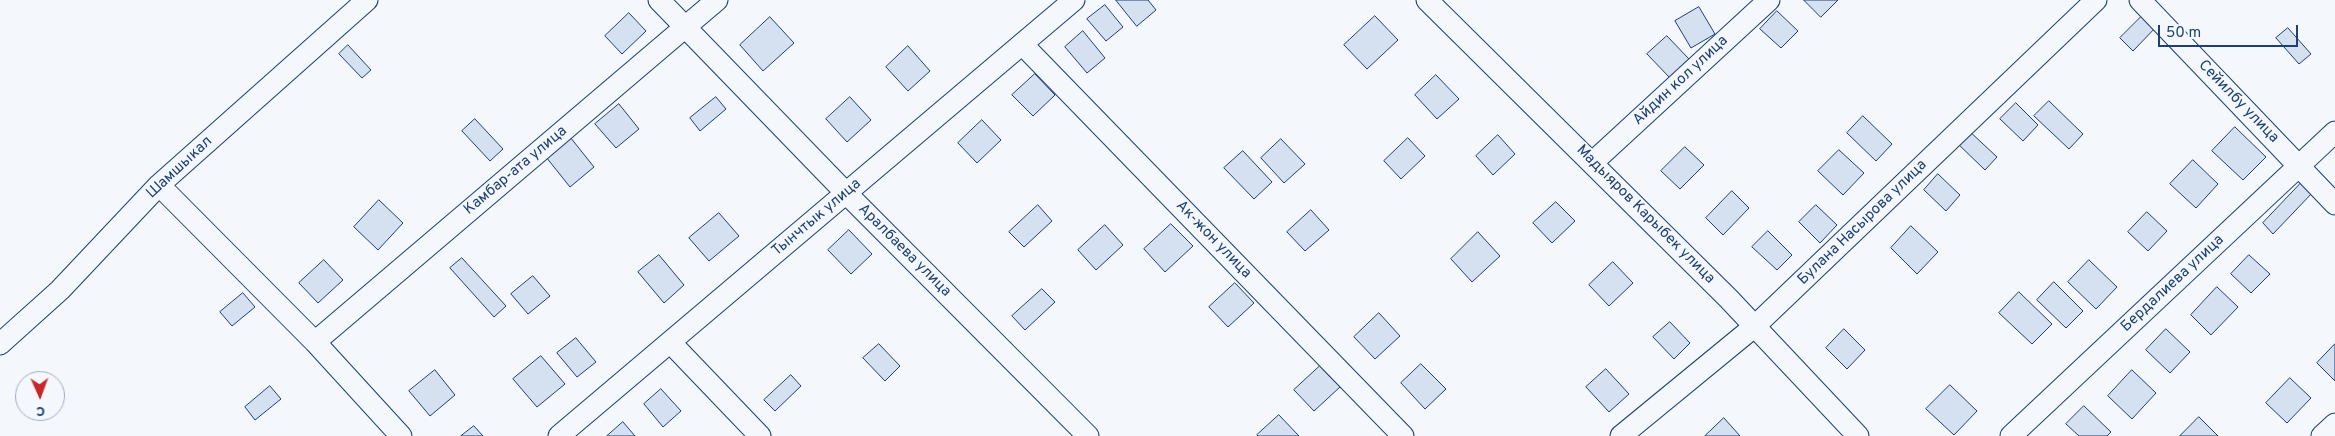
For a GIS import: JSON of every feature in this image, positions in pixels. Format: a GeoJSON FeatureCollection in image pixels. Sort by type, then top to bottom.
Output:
{"type":"FeatureCollection","features":[{"type":"Feature","properties":{"kind":"street","name":"Шамшыкал"},"geometry":{"type":"LineString","coordinates":[[0,344],[60,290],[159,185],[367,0]]}},
{"type":"Feature","properties":{"kind":"street","name":"Аралбаева улица"},"geometry":{"type":"LineString","coordinates":[[659,0],[846,193],[1088,436]]}},
{"type":"Feature","properties":{"kind":"street","name":"Камбар-ата улица"},"geometry":{"type":"LineString","coordinates":[[315,342],[717,0]]}},
{"type":"Feature","properties":{"kind":"street","name":"Тынчтык улица"},"geometry":{"type":"LineString","coordinates":[[560,436],[1074,0]]}},
{"type":"Feature","properties":{"kind":"street","name":"Мадыяров Карыбек улица"},"geometry":{"type":"LineString","coordinates":[[1427,0],[1755,326],[1858,436]]}},
{"type":"Feature","properties":{"kind":"street","name":"Айдин кол улица"},"geometry":{"type":"LineString","coordinates":[[1592,163],[1769,0]]}},
{"type":"Feature","properties":{"kind":"street","name":"Булана Насырова улица"},"geometry":{"type":"LineString","coordinates":[[1621,436],[1755,326],[2096,0]]}},
{"type":"Feature","properties":{"kind":"street","name":"Сейилбу улица"},"geometry":{"type":"LineString","coordinates":[[2140,0],[2335,204]]}},
{"type":"Feature","properties":{"kind":"street","name":"Ак-жон улица"},"geometry":{"type":"LineString","coordinates":[[1022,44],[1403,436]]}},
{"type":"Feature","properties":{"kind":"street","name":"Бердалиева улица"},"geometry":{"type":"LineString","coordinates":[[2011,436],[2335,132]]}},
{"type":"Feature","properties":{"kind":"street"},"geometry":{"type":"LineString","coordinates":[[159,185],[315,342],[401,436]]}},
{"type":"Feature","properties":{"kind":"street"},"geometry":{"type":"LineString","coordinates":[[670,342],[760,436]]}},
{"type":"Feature","properties":{"kind":"street"},"geometry":{"type":"LineString","coordinates":[[2322,436],[2335,424]]}},
{"type":"Feature","properties":{"kind":"building"},"geometry":{"type":"Polygon","coordinates":[[[1116,0],[1148,0],[1156,10],[1137,26],[1116,0]]]}},
{"type":"Feature","properties":{"kind":"building"},"geometry":{"type":"Polygon","coordinates":[[[1804,0],[1838,0],[1821,17],[1804,0]]]}},
{"type":"Feature","properties":{"kind":"building"},"geometry":{"type":"Polygon","coordinates":[[[1105,5],[1123,27],[1106,41],[1087,19],[1105,5]]]}},
{"type":"Feature","properties":{"kind":"building"},"geometry":{"type":"Polygon","coordinates":[[[1699,7],[1715,34],[1691,48],[1675,21],[1699,7]]]}},
{"type":"Feature","properties":{"kind":"building"},"geometry":{"type":"Polygon","coordinates":[[[1777,11],[1798,31],[1781,48],[1760,29],[1777,11]]]}},
{"type":"Feature","properties":{"kind":"building"},"geometry":{"type":"Polygon","coordinates":[[[629,13],[646,31],[622,54],[605,36],[629,13]]]}},
{"type":"Feature","properties":{"kind":"building"},"geometry":{"type":"Polygon","coordinates":[[[2145,13],[2158,25],[2133,51],[2120,38],[2145,13]]]}},
{"type":"Feature","properties":{"kind":"building"},"geometry":{"type":"Polygon","coordinates":[[[1375,16],[1398,40],[1367,69],[1344,45],[1375,16]]]}},
{"type":"Feature","properties":{"kind":"building"},"geometry":{"type":"Polygon","coordinates":[[[770,17],[794,43],[763,71],[740,45],[770,17]]]}},
{"type":"Feature","properties":{"kind":"building"},"geometry":{"type":"Polygon","coordinates":[[[2288,28],[2311,54],[2299,64],[2276,38],[2288,28]]]}},
{"type":"Feature","properties":{"kind":"building"},"geometry":{"type":"Polygon","coordinates":[[[1083,31],[1105,58],[1087,73],[1065,47],[1083,31]]]}},
{"type":"Feature","properties":{"kind":"building"},"geometry":{"type":"Polygon","coordinates":[[[1667,36],[1689,59],[1670,78],[1647,54],[1667,36]]]}},
{"type":"Feature","properties":{"kind":"building"},"geometry":{"type":"Polygon","coordinates":[[[348,45],[371,70],[362,78],[339,54],[348,45]]]}},
{"type":"Feature","properties":{"kind":"building"},"geometry":{"type":"Polygon","coordinates":[[[908,46],[930,71],[908,91],[886,67],[908,46]]]}},
{"type":"Feature","properties":{"kind":"building"},"geometry":{"type":"Polygon","coordinates":[[[1035,74],[1055,95],[1033,116],[1012,95],[1035,74]]]}},
{"type":"Feature","properties":{"kind":"building"},"geometry":{"type":"Polygon","coordinates":[[[1436,75],[1459,99],[1437,119],[1415,95],[1436,75]]]}},
{"type":"Feature","properties":{"kind":"building"},"geometry":{"type":"Polygon","coordinates":[[[716,97],[726,109],[700,131],[690,118],[716,97]]]}},
{"type":"Feature","properties":{"kind":"building"},"geometry":{"type":"Polygon","coordinates":[[[850,97],[871,120],[847,142],[826,119],[850,97]]]}},
{"type":"Feature","properties":{"kind":"building"},"geometry":{"type":"Polygon","coordinates":[[[2049,101],[2083,134],[2069,149],[2034,116],[2049,101]]]}},
{"type":"Feature","properties":{"kind":"building"},"geometry":{"type":"Polygon","coordinates":[[[2016,103],[2038,125],[2023,141],[2000,119],[2016,103]]]}},
{"type":"Feature","properties":{"kind":"building"},"geometry":{"type":"Polygon","coordinates":[[[619,104],[639,129],[616,148],[595,124],[619,104]]]}},
{"type":"Feature","properties":{"kind":"building"},"geometry":{"type":"Polygon","coordinates":[[[1863,116],[1892,144],[1876,161],[1847,133],[1863,116]]]}},
{"type":"Feature","properties":{"kind":"building"},"geometry":{"type":"Polygon","coordinates":[[[475,119],[503,149],[490,161],[462,131],[475,119]]]}},
{"type":"Feature","properties":{"kind":"building"},"geometry":{"type":"Polygon","coordinates":[[[982,120],[1001,140],[977,163],[958,143],[982,120]]]}},
{"type":"Feature","properties":{"kind":"building"},"geometry":{"type":"Polygon","coordinates":[[[2235,127],[2266,157],[2243,180],[2212,151],[2235,127]]]}},
{"type":"Feature","properties":{"kind":"building"},"geometry":{"type":"Polygon","coordinates":[[[1967,129],[1997,157],[1985,170],[1955,141],[1967,129]]]}},
{"type":"Feature","properties":{"kind":"building"},"geometry":{"type":"Polygon","coordinates":[[[1498,135],[1515,154],[1493,175],[1476,156],[1498,135]]]}},
{"type":"Feature","properties":{"kind":"building"},"geometry":{"type":"Polygon","coordinates":[[[570,137],[594,167],[570,187],[546,157],[570,137]]]}},
{"type":"Feature","properties":{"kind":"building"},"geometry":{"type":"Polygon","coordinates":[[[1408,138],[1425,156],[1401,179],[1384,161],[1408,138]]]}},
{"type":"Feature","properties":{"kind":"building"},"geometry":{"type":"Polygon","coordinates":[[[1281,139],[1305,164],[1284,183],[1261,158],[1281,139]]]}},
{"type":"Feature","properties":{"kind":"building"},"geometry":{"type":"Polygon","coordinates":[[[1685,147],[1704,165],[1680,189],[1661,171],[1685,147]]]}},
{"type":"Feature","properties":{"kind":"building"},"geometry":{"type":"Polygon","coordinates":[[[1839,150],[1864,173],[1843,195],[1818,171],[1839,150]]]}},
{"type":"Feature","properties":{"kind":"building"},"geometry":{"type":"Polygon","coordinates":[[[1243,151],[1272,182],[1254,199],[1224,168],[1243,151]]]}},
{"type":"Feature","properties":{"kind":"building"},"geometry":{"type":"Polygon","coordinates":[[[2193,160],[2218,184],[2196,208],[2170,184],[2193,160]]]}},
{"type":"Feature","properties":{"kind":"building"},"geometry":{"type":"Polygon","coordinates":[[[1938,174],[1960,195],[1946,211],[1924,190],[1938,174]]]}},
{"type":"Feature","properties":{"kind":"building"},"geometry":{"type":"Polygon","coordinates":[[[2303,181],[2314,191],[2273,234],[2263,223],[2303,181]]]}},
{"type":"Feature","properties":{"kind":"building"},"geometry":{"type":"Polygon","coordinates":[[[1732,191],[1749,208],[1723,235],[1706,218],[1732,191]]]}},
{"type":"Feature","properties":{"kind":"building"},"geometry":{"type":"Polygon","coordinates":[[[379,200],[403,223],[378,250],[354,227],[379,200]]]}},
{"type":"Feature","properties":{"kind":"building"},"geometry":{"type":"Polygon","coordinates":[[[1556,202],[1575,221],[1552,243],[1533,223],[1556,202]]]}},
{"type":"Feature","properties":{"kind":"building"},"geometry":{"type":"Polygon","coordinates":[[[1038,205],[1052,221],[1024,247],[1009,232],[1038,205]]]}},
{"type":"Feature","properties":{"kind":"building"},"geometry":{"type":"Polygon","coordinates":[[[1816,205],[1837,225],[1820,243],[1799,222],[1816,205]]]}},
{"type":"Feature","properties":{"kind":"building"},"geometry":{"type":"Polygon","coordinates":[[[1311,210],[1329,230],[1305,251],[1287,232],[1311,210]]]}},
{"type":"Feature","properties":{"kind":"building"},"geometry":{"type":"Polygon","coordinates":[[[2147,212],[2167,231],[2148,251],[2128,232],[2147,212]]]}},
{"type":"Feature","properties":{"kind":"building"},"geometry":{"type":"Polygon","coordinates":[[[719,213],[739,236],[709,261],[689,238],[719,213]]]}},
{"type":"Feature","properties":{"kind":"building"},"geometry":{"type":"Polygon","coordinates":[[[1171,224],[1193,246],[1165,272],[1144,249],[1171,224]]]}},
{"type":"Feature","properties":{"kind":"building"},"geometry":{"type":"Polygon","coordinates":[[[1105,225],[1123,245],[1096,270],[1078,250],[1105,225]]]}},
{"type":"Feature","properties":{"kind":"building"},"geometry":{"type":"Polygon","coordinates":[[[1911,226],[1938,252],[1917,274],[1891,248],[1911,226]]]}},
{"type":"Feature","properties":{"kind":"building"},"geometry":{"type":"Polygon","coordinates":[[[849,230],[872,254],[851,274],[828,250],[849,230]]]}},
{"type":"Feature","properties":{"kind":"building"},"geometry":{"type":"Polygon","coordinates":[[[1768,231],[1792,255],[1777,270],[1752,247],[1768,231]]]}},
{"type":"Feature","properties":{"kind":"building"},"geometry":{"type":"Polygon","coordinates":[[[1478,232],[1500,256],[1472,282],[1451,259],[1478,232]]]}},
{"type":"Feature","properties":{"kind":"building"},"geometry":{"type":"Polygon","coordinates":[[[659,255],[684,285],[664,303],[638,272],[659,255]]]}},
{"type":"Feature","properties":{"kind":"building"},"geometry":{"type":"Polygon","coordinates":[[[2249,255],[2270,274],[2251,293],[2231,274],[2249,255]]]}},
{"type":"Feature","properties":{"kind":"building"},"geometry":{"type":"Polygon","coordinates":[[[462,258],[506,306],[494,317],[450,268],[462,258]]]}},
{"type":"Feature","properties":{"kind":"building"},"geometry":{"type":"Polygon","coordinates":[[[324,260],[343,280],[318,303],[299,283],[324,260]]]}},
{"type":"Feature","properties":{"kind":"building"},"geometry":{"type":"Polygon","coordinates":[[[2089,260],[2117,287],[2096,309],[2068,282],[2089,260]]]}},
{"type":"Feature","properties":{"kind":"building"},"geometry":{"type":"Polygon","coordinates":[[[1613,262],[1633,283],[1609,306],[1589,285],[1613,262]]]}},
{"type":"Feature","properties":{"kind":"building"},"geometry":{"type":"Polygon","coordinates":[[[533,276],[550,296],[528,314],[511,294],[533,276]]]}},
{"type":"Feature","properties":{"kind":"building"},"geometry":{"type":"Polygon","coordinates":[[[2054,282],[2083,311],[2066,328],[2037,300],[2054,282]]]}},
{"type":"Feature","properties":{"kind":"building"},"geometry":{"type":"Polygon","coordinates":[[[1235,283],[1254,303],[1228,327],[1209,307],[1235,283]]]}},
{"type":"Feature","properties":{"kind":"building"},"geometry":{"type":"Polygon","coordinates":[[[2217,287],[2238,307],[2211,335],[2191,315],[2217,287]]]}},
{"type":"Feature","properties":{"kind":"building"},"geometry":{"type":"Polygon","coordinates":[[[1042,289],[1055,302],[1025,330],[1012,316],[1042,289]]]}},
{"type":"Feature","properties":{"kind":"building"},"geometry":{"type":"Polygon","coordinates":[[[2019,292],[2052,324],[2032,344],[1999,313],[2019,292]]]}},
{"type":"Feature","properties":{"kind":"building"},"geometry":{"type":"Polygon","coordinates":[[[243,293],[255,307],[232,326],[220,312],[243,293]]]}},
{"type":"Feature","properties":{"kind":"building"},"geometry":{"type":"Polygon","coordinates":[[[1379,313],[1400,336],[1375,359],[1354,337],[1379,313]]]}},
{"type":"Feature","properties":{"kind":"building"},"geometry":{"type":"Polygon","coordinates":[[[1670,322],[1690,343],[1674,359],[1653,337],[1670,322]]]}},
{"type":"Feature","properties":{"kind":"building"},"geometry":{"type":"Polygon","coordinates":[[[1844,329],[1865,350],[1847,369],[1826,348],[1844,329]]]}},
{"type":"Feature","properties":{"kind":"building"},"geometry":{"type":"Polygon","coordinates":[[[2166,329],[2190,352],[2170,373],[2146,350],[2166,329]]]}},
{"type":"Feature","properties":{"kind":"building"},"geometry":{"type":"Polygon","coordinates":[[[576,338],[596,362],[577,377],[557,353],[576,338]]]}},
{"type":"Feature","properties":{"kind":"building"},"geometry":{"type":"Polygon","coordinates":[[[879,344],[900,366],[885,381],[863,358],[879,344]]]}},
{"type":"Feature","properties":{"kind":"building"},"geometry":{"type":"Polygon","coordinates":[[[2335,344],[2335,381],[2317,363],[2335,344]]]}},
{"type":"Feature","properties":{"kind":"building"},"geometry":{"type":"Polygon","coordinates":[[[541,356],[565,384],[537,407],[513,379],[541,356]]]}},
{"type":"Feature","properties":{"kind":"building"},"geometry":{"type":"Polygon","coordinates":[[[1421,364],[1446,389],[1425,409],[1401,383],[1421,364]]]}},
{"type":"Feature","properties":{"kind":"building"},"geometry":{"type":"Polygon","coordinates":[[[1320,366],[1340,387],[1314,411],[1294,390],[1320,366]]]}},
{"type":"Feature","properties":{"kind":"building"},"geometry":{"type":"Polygon","coordinates":[[[1606,369],[1629,394],[1609,412],[1586,387],[1606,369]]]}},
{"type":"Feature","properties":{"kind":"building"},"geometry":{"type":"Polygon","coordinates":[[[435,370],[455,395],[430,416],[409,391],[435,370]]]}},
{"type":"Feature","properties":{"kind":"building"},"geometry":{"type":"Polygon","coordinates":[[[2132,370],[2156,393],[2132,419],[2108,396],[2132,370]]]}},
{"type":"Feature","properties":{"kind":"building"},"geometry":{"type":"Polygon","coordinates":[[[791,375],[801,386],[775,411],[764,400],[791,375]]]}},
{"type":"Feature","properties":{"kind":"building"},"geometry":{"type":"Polygon","coordinates":[[[2290,378],[2311,398],[2287,423],[2266,403],[2290,378]]]}},
{"type":"Feature","properties":{"kind":"building"},"geometry":{"type":"Polygon","coordinates":[[[1950,385],[1977,411],[1954,435],[1926,409],[1950,385]]]}},
{"type":"Feature","properties":{"kind":"building"},"geometry":{"type":"Polygon","coordinates":[[[270,386],[281,399],[255,420],[245,407],[270,386]]]}},
{"type":"Feature","properties":{"kind":"building"},"geometry":{"type":"Polygon","coordinates":[[[661,389],[681,411],[663,427],[644,404],[661,389]]]}},
{"type":"Feature","properties":{"kind":"building"},"geometry":{"type":"Polygon","coordinates":[[[2084,406],[2111,432],[2107,436],[2079,436],[2066,424],[2084,406]]]}},
{"type":"Feature","properties":{"kind":"building"},"geometry":{"type":"Polygon","coordinates":[[[1279,415],[1299,436],[1257,435],[1279,415]]]}},
{"type":"Feature","properties":{"kind":"building"},"geometry":{"type":"Polygon","coordinates":[[[2199,417],[2218,436],[2180,436],[2199,417]]]}},
{"type":"Feature","properties":{"kind":"building"},"geometry":{"type":"Polygon","coordinates":[[[1724,418],[1740,436],[1705,436],[1724,418]]]}},
{"type":"Feature","properties":{"kind":"building"},"geometry":{"type":"Polygon","coordinates":[[[623,422],[635,436],[607,436],[623,422]]]}},
{"type":"Feature","properties":{"kind":"building"},"geometry":{"type":"Polygon","coordinates":[[[474,426],[483,436],[461,436],[474,426]]]}}]}
